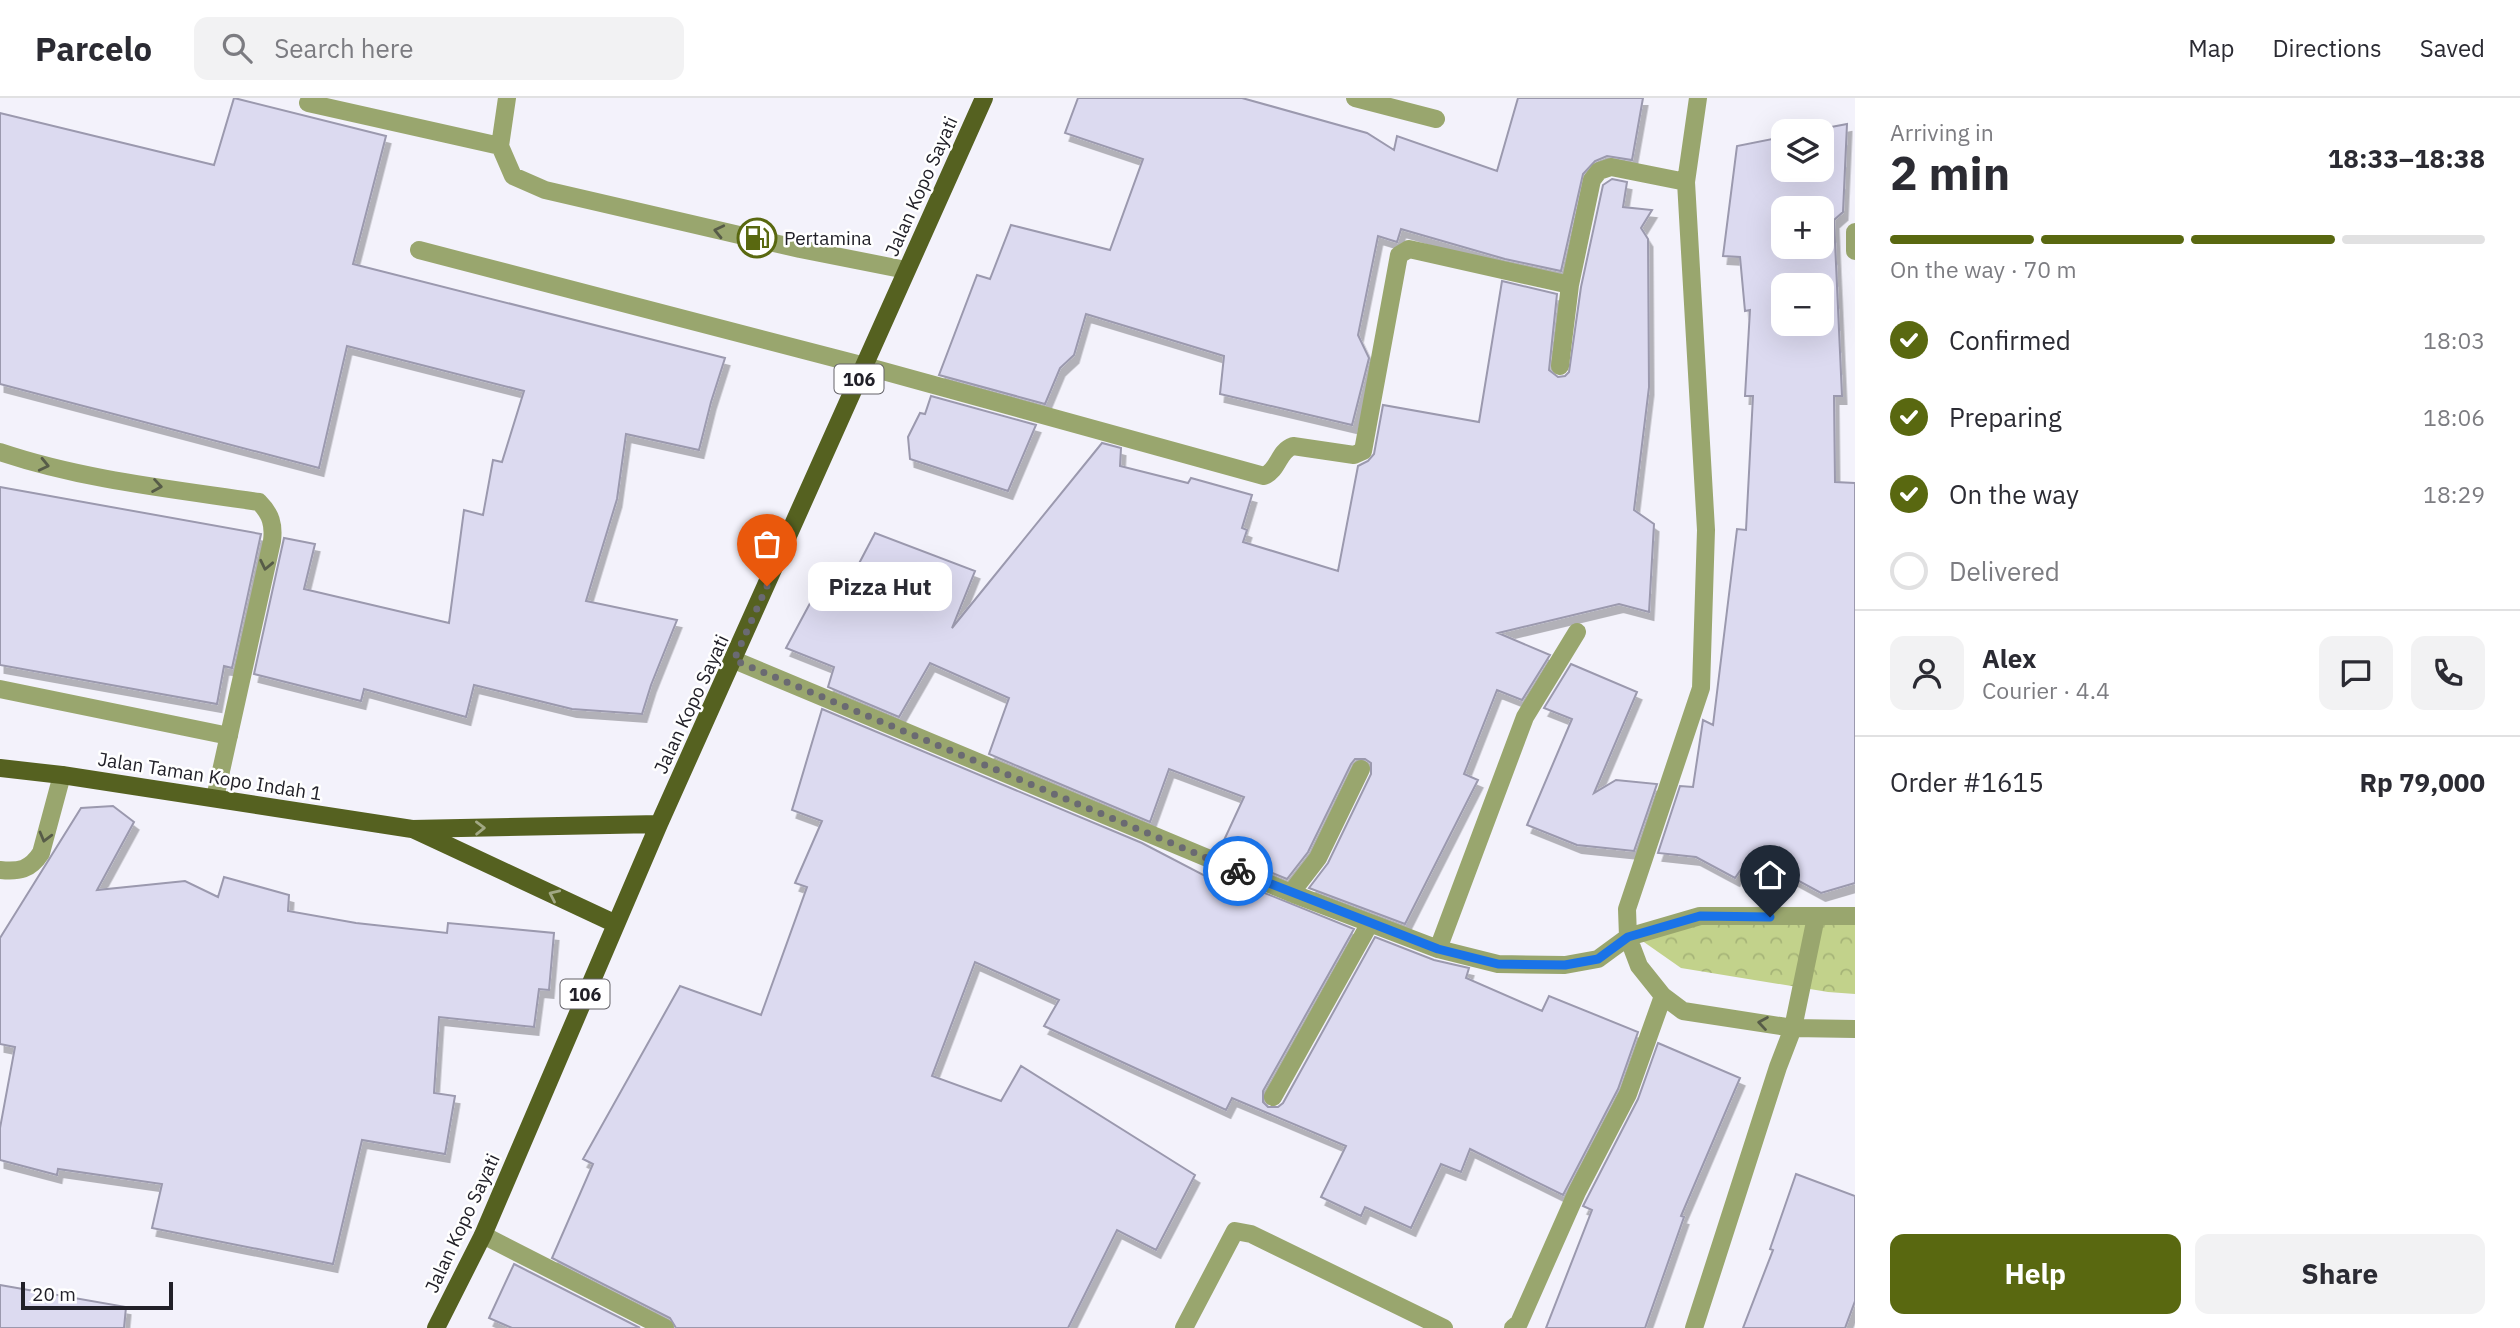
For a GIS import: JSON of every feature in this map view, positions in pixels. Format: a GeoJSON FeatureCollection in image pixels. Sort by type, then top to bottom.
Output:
{"type":"FeatureCollection","features":[{"type":"Feature","properties":{"kind":"main road","name":"Jalan Kopo Sayati"},"geometry":{"type":"LineString","coordinates":[[436,1328],[482,1235],[659,824],[984,98]]}},
{"type":"Feature","properties":{"kind":"main road","name":"Jalan Taman Kopo Indah 1"},"geometry":{"type":"LineString","coordinates":[[0,768],[62,775],[412,829],[659,824]]}},
{"type":"Feature","properties":{"kind":"main road","name":"Jalan Taman Kopo Indah 1"},"geometry":{"type":"LineString","coordinates":[[412,829],[616,924]]}},
{"type":"Feature","properties":{"kind":"street"},"geometry":{"type":"LineString","coordinates":[[507,98],[500,146],[513,176],[545,190],[800,249],[906,270]]}},
{"type":"Feature","properties":{"kind":"street"},"geometry":{"type":"LineString","coordinates":[[1356,98],[1436,119]]}},
{"type":"Feature","properties":{"kind":"street"},"geometry":{"type":"LineString","coordinates":[[1698,98],[1686,182],[1706,530],[1701,688],[1627,909],[1628,937],[1639,966],[1662,996],[1683,1011],[1793,1028],[1855,1029]]}},
{"type":"Feature","properties":{"kind":"street"},"geometry":{"type":"LineString","coordinates":[[308,103],[500,146]]}},
{"type":"Feature","properties":{"kind":"street"},"geometry":{"type":"LineString","coordinates":[[1560,366],[1570,285],[1592,180],[1599,172],[1611,167],[1686,182]]}},
{"type":"Feature","properties":{"kind":"street"},"geometry":{"type":"LineString","coordinates":[[1855,232],[1855,251]]}},
{"type":"Feature","properties":{"kind":"street"},"geometry":{"type":"LineString","coordinates":[[419,250],[865,366],[1264,475],[1275,469],[1283,453],[1293,446],[1354,455],[1363,451],[1399,255],[1409,248],[1570,285]]}},
{"type":"Feature","properties":{"kind":"street"},"geometry":{"type":"LineString","coordinates":[[0,452],[89,475],[259,502],[267,510],[273,529],[272,541],[215,798]]}},
{"type":"Feature","properties":{"kind":"street"},"geometry":{"type":"LineString","coordinates":[[1438,949],[1525,717],[1577,632]]}},
{"type":"Feature","properties":{"kind":"street"},"geometry":{"type":"LineString","coordinates":[[734,660],[1291,893],[1438,949],[1498,964],[1565,965],[1598,959],[1628,937],[1700,916],[1855,916]]}},
{"type":"Feature","properties":{"kind":"street"},"geometry":{"type":"LineString","coordinates":[[0,689],[229,736]]}},
{"type":"Feature","properties":{"kind":"street"},"geometry":{"type":"LineString","coordinates":[[1291,893],[1318,858],[1361,769]]}},
{"type":"Feature","properties":{"kind":"street"},"geometry":{"type":"LineString","coordinates":[[0,870],[17,872],[35,862],[41,853],[62,775]]}},
{"type":"Feature","properties":{"kind":"street"},"geometry":{"type":"LineString","coordinates":[[1694,1328],[1793,1028],[1816,917]]}},
{"type":"Feature","properties":{"kind":"street"},"geometry":{"type":"LineString","coordinates":[[1273,1097],[1370,923]]}},
{"type":"Feature","properties":{"kind":"street"},"geometry":{"type":"LineString","coordinates":[[1513,1328],[1518,1323],[1577,1192],[1628,1094],[1662,996]]}},
{"type":"Feature","properties":{"kind":"street"},"geometry":{"type":"LineString","coordinates":[[1185,1328],[1235,1231],[1251,1234],[1444,1328]]}},
{"type":"Feature","properties":{"kind":"street"},"geometry":{"type":"LineString","coordinates":[[482,1235],[665,1328]]}},
{"type":"Feature","properties":{"kind":"green space"},"geometry":{"type":"Polygon","coordinates":[[[1686,914],[1855,914],[1855,994],[1681,968],[1641,940],[1686,914]]]}},
{"type":"Feature","properties":{"kind":"building"},"geometry":{"type":"Polygon","coordinates":[[[234,98],[386,136],[353,264],[725,358],[699,450],[626,434],[617,499],[586,601],[677,620],[642,714],[572,709],[474,685],[466,717],[364,689],[361,701],[254,674],[284,538],[315,544],[304,589],[449,623],[464,510],[483,515],[493,460],[502,462],[524,391],[347,346],[319,468],[0,384],[0,113],[214,165],[234,98]]]}},
{"type":"Feature","properties":{"kind":"building"},"geometry":{"type":"Polygon","coordinates":[[[1078,98],[1242,98],[1367,133],[1394,150],[1397,136],[1497,171],[1518,98],[1643,98],[1632,160],[1607,156],[1595,161],[1583,174],[1561,271],[1505,259],[1401,229],[1397,242],[1378,236],[1358,335],[1369,358],[1352,425],[1220,394],[1224,356],[1086,314],[1074,355],[1060,368],[1045,404],[939,375],[977,275],[990,279],[1011,225],[1110,250],[1143,159],[1065,133],[1078,98]]]}},
{"type":"Feature","properties":{"kind":"building"},"geometry":{"type":"Polygon","coordinates":[[[1847,124],[1843,212],[1834,220],[1842,396],[1834,396],[1835,482],[1855,483],[1855,883],[1821,893],[1751,855],[1735,878],[1696,857],[1658,853],[1680,786],[1693,787],[1703,720],[1713,725],[1737,529],[1746,530],[1753,396],[1745,396],[1750,310],[1745,311],[1740,257],[1723,256],[1737,146],[1771,139],[1771,182],[1834,182],[1834,126],[1847,124]]]}},
{"type":"Feature","properties":{"kind":"building"},"geometry":{"type":"Polygon","coordinates":[[[1612,179],[1627,182],[1623,207],[1652,210],[1641,228],[1648,239],[1649,387],[1634,510],[1654,524],[1649,612],[1619,604],[1498,633],[1550,655],[1522,700],[1497,690],[1464,774],[1478,780],[1405,924],[1309,888],[1328,863],[1371,774],[1371,763],[1365,759],[1355,759],[1351,764],[1308,852],[1287,879],[1219,851],[1244,797],[1169,769],[1150,822],[989,754],[1009,698],[930,663],[899,717],[828,687],[834,667],[786,648],[829,568],[854,573],[875,533],[975,571],[952,628],[1102,443],[1121,448],[1120,466],[1188,483],[1191,478],[1252,495],[1242,528],[1247,530],[1243,542],[1338,571],[1358,466],[1374,454],[1383,405],[1479,422],[1502,281],[1557,294],[1549,370],[1558,377],[1569,372],[1581,287],[1603,185],[1612,179]]]}},
{"type":"Feature","properties":{"kind":"building"},"geometry":{"type":"Polygon","coordinates":[[[931,396],[1036,425],[1008,491],[910,459],[908,437],[920,413],[925,414],[931,396]]]}},
{"type":"Feature","properties":{"kind":"building"},"geometry":{"type":"Polygon","coordinates":[[[0,487],[261,534],[232,668],[224,666],[217,704],[0,665],[0,487]]]}},
{"type":"Feature","properties":{"kind":"building"},"geometry":{"type":"Polygon","coordinates":[[[1571,664],[1637,692],[1594,793],[1616,780],[1657,784],[1634,851],[1577,845],[1527,825],[1572,719],[1544,708],[1571,664]]]}},
{"type":"Feature","properties":{"kind":"building"},"geometry":{"type":"Polygon","coordinates":[[[822,709],[1142,843],[1207,877],[1210,871],[1354,929],[1263,1091],[1263,1102],[1268,1107],[1278,1107],[1283,1103],[1375,937],[1434,960],[1469,968],[1466,978],[1542,1011],[1549,996],[1638,1032],[1618,1089],[1563,1195],[1470,1149],[1461,1172],[1441,1164],[1411,1228],[1365,1207],[1361,1216],[1321,1197],[1346,1146],[1232,1098],[1226,1110],[1044,1026],[1059,1000],[975,962],[932,1076],[1001,1101],[1021,1066],[1195,1175],[1156,1250],[1117,1230],[1068,1328],[676,1328],[670,1318],[552,1258],[593,1164],[583,1159],[680,986],[761,1015],[807,887],[795,883],[822,821],[792,810],[822,709]]]}},
{"type":"Feature","properties":{"kind":"building"},"geometry":{"type":"Polygon","coordinates":[[[113,806],[134,822],[97,890],[185,881],[218,897],[224,877],[289,895],[288,911],[356,923],[447,933],[448,923],[554,933],[549,990],[539,989],[534,1027],[439,1017],[434,1093],[455,1096],[445,1154],[362,1140],[333,1264],[152,1228],[162,1184],[58,1169],[57,1175],[0,1160],[0,1128],[15,1047],[0,1044],[0,938],[81,808],[113,806]]]}},
{"type":"Feature","properties":{"kind":"building"},"geometry":{"type":"Polygon","coordinates":[[[1658,1043],[1740,1078],[1681,1216],[1684,1217],[1645,1328],[1546,1328],[1592,1210],[1583,1206],[1638,1099],[1658,1043]]]}},
{"type":"Feature","properties":{"kind":"building"},"geometry":{"type":"Polygon","coordinates":[[[1796,1174],[1855,1196],[1855,1301],[1845,1328],[1743,1328],[1773,1250],[1770,1249],[1796,1174]]]}},
{"type":"Feature","properties":{"kind":"building"},"geometry":{"type":"Polygon","coordinates":[[[514,1264],[640,1328],[512,1328],[489,1318],[514,1264]]]}},
{"type":"Feature","properties":{"kind":"building"},"geometry":{"type":"Polygon","coordinates":[[[0,1285],[126,1307],[124,1328],[0,1328],[0,1285]]]}},
{"type":"Feature","properties":{"kind":"way so far"},"geometry":{"type":"LineString","coordinates":[[767,586],[734,660],[1238,871]]}},
{"type":"Feature","properties":{"kind":"place","name":"Pertamina"},"geometry":{"type":"Point","coordinates":[757,238]}},
{"type":"Feature","properties":{"kind":"place","name":"Pizza Hut"},"geometry":{"type":"Point","coordinates":[767,586]}},
{"type":"Feature","properties":{"kind":"route"},"geometry":{"type":"LineString","coordinates":[[1238,871],[1438,949],[1498,964],[1565,965],[1598,959],[1628,937],[1700,916],[1770,917]]}}]}
